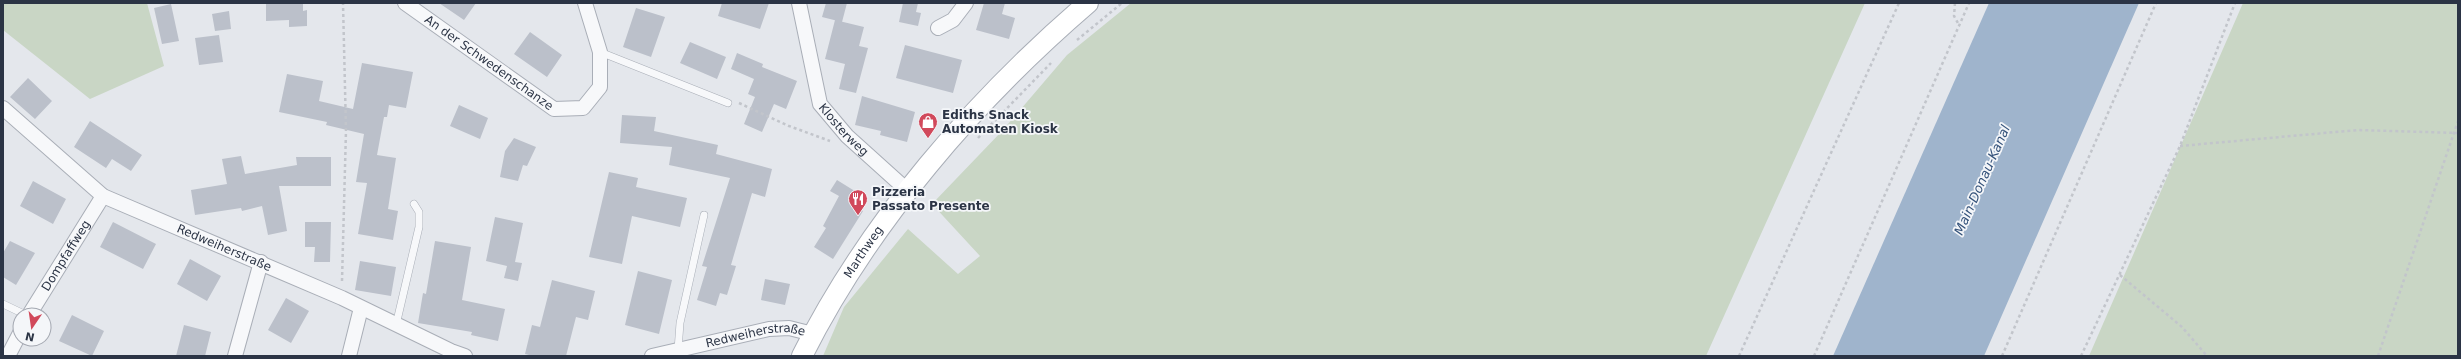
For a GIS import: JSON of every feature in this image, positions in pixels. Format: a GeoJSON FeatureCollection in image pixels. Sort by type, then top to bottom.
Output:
{"type":"FeatureCollection","features":[{"type":"Feature","properties":{"kind":"main road","name":"Marthweg"},"geometry":{"type":"LineString","coordinates":[[802,356],[813,334],[844,282],[908,191],[986,101],[1088,3]]}},
{"type":"Feature","properties":{"kind":"street","name":"An der Schwedenschanze"},"geometry":{"type":"LineString","coordinates":[[405,3],[554,109],[583,108],[600,87],[600,52],[585,3]]}},
{"type":"Feature","properties":{"kind":"street","name":"Klosterweg"},"geometry":{"type":"LineString","coordinates":[[799,3],[820,104],[847,136],[908,191]]}},
{"type":"Feature","properties":{"kind":"street"},"geometry":{"type":"LineString","coordinates":[[938,28],[954,20],[966,3]]}},
{"type":"Feature","properties":{"kind":"street","name":"Redweiherstraße"},"geometry":{"type":"LineString","coordinates":[[3,108],[103,196],[261,262],[342,298],[396,325],[465,356]]}},
{"type":"Feature","properties":{"kind":"street","name":"Dompfaffweg"},"geometry":{"type":"LineString","coordinates":[[33,307],[103,196]]}},
{"type":"Feature","properties":{"kind":"street"},"geometry":{"type":"LineString","coordinates":[[235,356],[261,262]]}},
{"type":"Feature","properties":{"kind":"street"},"geometry":{"type":"LineString","coordinates":[[349,356],[361,308]]}},
{"type":"Feature","properties":{"kind":"street","name":"Redweiherstraße"},"geometry":{"type":"LineString","coordinates":[[652,356],[769,329],[788,328],[813,334]]}},
{"type":"Feature","properties":{"kind":"street"},"geometry":{"type":"LineString","coordinates":[[8,356],[13,347]]}},
{"type":"Feature","properties":{"kind":"lane"},"geometry":{"type":"LineString","coordinates":[[600,52],[728,103]]}},
{"type":"Feature","properties":{"kind":"lane"},"geometry":{"type":"LineString","coordinates":[[396,325],[419,227],[419,212],[414,204]]}},
{"type":"Feature","properties":{"kind":"lane"},"geometry":{"type":"LineString","coordinates":[[678,350],[680,323],[704,215]]}},
{"type":"Feature","properties":{"kind":"path"},"geometry":{"type":"LineString","coordinates":[[342,298],[346,130],[343,3]]}},
{"type":"Feature","properties":{"kind":"path"},"geometry":{"type":"LineString","coordinates":[[1075,41],[1122,3]]}},
{"type":"Feature","properties":{"kind":"path"},"geometry":{"type":"LineString","coordinates":[[1739,356],[1900,3]]}},
{"type":"Feature","properties":{"kind":"path"},"geometry":{"type":"LineString","coordinates":[[1955,3],[1954,16],[1959,25]]}},
{"type":"Feature","properties":{"kind":"path"},"geometry":{"type":"LineString","coordinates":[[1814,356],[1969,3]]}},
{"type":"Feature","properties":{"kind":"path"},"geometry":{"type":"LineString","coordinates":[[2002,356],[2156,3]]}},
{"type":"Feature","properties":{"kind":"path"},"geometry":{"type":"LineString","coordinates":[[2082,356],[2180,146],[2235,3]]}},
{"type":"Feature","properties":{"kind":"path"},"geometry":{"type":"LineString","coordinates":[[975,142],[1052,62]]}},
{"type":"Feature","properties":{"kind":"path"},"geometry":{"type":"LineString","coordinates":[[728,103],[737,102],[789,126],[835,143],[847,136]]}},
{"type":"Feature","properties":{"kind":"path"},"geometry":{"type":"LineString","coordinates":[[2378,356],[2458,121]]}},
{"type":"Feature","properties":{"kind":"path"},"geometry":{"type":"LineString","coordinates":[[2180,146],[2358,130],[2458,133]]}},
{"type":"Feature","properties":{"kind":"path"},"geometry":{"type":"LineString","coordinates":[[2120,275],[2182,327],[2207,356]]}},
{"type":"Feature","properties":{"kind":"green space"},"geometry":{"type":"Polygon","coordinates":[[[3,3],[147,3],[164,66],[90,99],[3,30],[3,3]]]}},
{"type":"Feature","properties":{"kind":"green space"},"geometry":{"type":"Polygon","coordinates":[[[1131,3],[1865,3],[1706,356],[823,356],[844,307],[908,229],[958,274],[980,256],[932,204],[1002,131],[1067,55],[1131,3]]]}},
{"type":"Feature","properties":{"kind":"green space"},"geometry":{"type":"Polygon","coordinates":[[[2243,3],[2458,3],[2458,356],[2089,356],[2243,3]]]}},
{"type":"Feature","properties":{"kind":"water","name":"Main-Donau-Kanal"},"geometry":{"type":"Polygon","coordinates":[[[1989,3],[2139,3],[1984,356],[1833,356],[1989,3]]]}},
{"type":"Feature","properties":{"kind":"building"},"geometry":{"type":"Polygon","coordinates":[[[266,3],[303,3],[303,11],[307,10],[307,26],[289,27],[289,20],[266,21],[266,3]]]}},
{"type":"Feature","properties":{"kind":"building"},"geometry":{"type":"Polygon","coordinates":[[[439,3],[476,3],[464,20],[439,3]]]}},
{"type":"Feature","properties":{"kind":"building"},"geometry":{"type":"Polygon","coordinates":[[[722,3],[769,3],[760,29],[718,16],[722,3]]]}},
{"type":"Feature","properties":{"kind":"building"},"geometry":{"type":"Polygon","coordinates":[[[826,3],[847,3],[842,22],[822,17],[826,3]]]}},
{"type":"Feature","properties":{"kind":"building"},"geometry":{"type":"Polygon","coordinates":[[[903,3],[918,3],[916,12],[921,13],[918,26],[899,22],[903,3]]]}},
{"type":"Feature","properties":{"kind":"building"},"geometry":{"type":"Polygon","coordinates":[[[984,3],[1005,3],[1002,14],[1015,18],[1009,39],[976,30],[984,3]]]}},
{"type":"Feature","properties":{"kind":"building"},"geometry":{"type":"Polygon","coordinates":[[[171,4],[179,41],[162,44],[154,8],[171,4]]]}},
{"type":"Feature","properties":{"kind":"building"},"geometry":{"type":"Polygon","coordinates":[[[636,8],[665,17],[651,57],[623,47],[636,8]]]}},
{"type":"Feature","properties":{"kind":"building"},"geometry":{"type":"Polygon","coordinates":[[[229,11],[231,29],[215,31],[212,14],[229,11]]]}},
{"type":"Feature","properties":{"kind":"building"},"geometry":{"type":"Polygon","coordinates":[[[835,20],[864,27],[859,46],[868,48],[856,93],[839,89],[845,64],[825,59],[835,20]]]}},
{"type":"Feature","properties":{"kind":"building"},"geometry":{"type":"Polygon","coordinates":[[[530,32],[562,55],[547,77],[514,54],[530,32]]]}},
{"type":"Feature","properties":{"kind":"building"},"geometry":{"type":"Polygon","coordinates":[[[219,35],[223,62],[199,65],[195,38],[219,35]]]}},
{"type":"Feature","properties":{"kind":"building"},"geometry":{"type":"Polygon","coordinates":[[[690,42],[726,57],[717,79],[680,63],[690,42]]]}},
{"type":"Feature","properties":{"kind":"building"},"geometry":{"type":"Polygon","coordinates":[[[905,45],[962,60],[953,93],[896,78],[905,45]]]}},
{"type":"Feature","properties":{"kind":"building"},"geometry":{"type":"Polygon","coordinates":[[[737,53],[763,64],[762,67],[797,81],[786,109],[774,104],[762,132],[744,124],[755,97],[748,94],[754,79],[731,69],[737,53]]]}},
{"type":"Feature","properties":{"kind":"building"},"geometry":{"type":"Polygon","coordinates":[[[362,63],[413,72],[406,108],[389,105],[387,117],[384,117],[377,155],[396,158],[388,209],[398,211],[393,240],[358,234],[367,183],[356,182],[364,134],[326,125],[327,122],[279,112],[287,74],[323,81],[319,101],[353,109],[362,63]]]}},
{"type":"Feature","properties":{"kind":"building"},"geometry":{"type":"Polygon","coordinates":[[[28,78],[52,101],[35,119],[10,97],[28,78]]]}},
{"type":"Feature","properties":{"kind":"building"},"geometry":{"type":"Polygon","coordinates":[[[862,96],[915,112],[907,142],[880,135],[881,131],[855,125],[862,96]]]}},
{"type":"Feature","properties":{"kind":"building"},"geometry":{"type":"Polygon","coordinates":[[[459,105],[488,118],[480,139],[450,126],[459,105]]]}},
{"type":"Feature","properties":{"kind":"building"},"geometry":{"type":"Polygon","coordinates":[[[622,115],[656,117],[654,131],[718,145],[716,154],[772,169],[765,197],[752,193],[731,265],[736,266],[727,295],[720,293],[716,306],[697,300],[707,267],[702,266],[730,178],[669,165],[672,147],[620,143],[622,115]]]}},
{"type":"Feature","properties":{"kind":"building"},"geometry":{"type":"Polygon","coordinates":[[[90,121],[142,155],[131,171],[112,159],[106,168],[74,147],[90,121]]]}},
{"type":"Feature","properties":{"kind":"building"},"geometry":{"type":"Polygon","coordinates":[[[514,138],[536,147],[527,166],[523,165],[518,181],[500,177],[505,151],[514,138]]]}},
{"type":"Feature","properties":{"kind":"building"},"geometry":{"type":"Polygon","coordinates":[[[241,156],[245,174],[297,165],[296,157],[331,157],[331,186],[279,186],[287,231],[268,235],[262,206],[242,211],[241,208],[195,215],[191,190],[227,184],[222,159],[241,156]]]}},
{"type":"Feature","properties":{"kind":"building"},"geometry":{"type":"Polygon","coordinates":[[[609,172],[638,178],[636,187],[687,198],[680,227],[632,216],[622,264],[589,257],[609,172]]]}},
{"type":"Feature","properties":{"kind":"building"},"geometry":{"type":"Polygon","coordinates":[[[837,180],[866,198],[859,208],[863,211],[833,259],[814,247],[826,228],[823,226],[839,196],[830,191],[837,180]]]}},
{"type":"Feature","properties":{"kind":"building"},"geometry":{"type":"Polygon","coordinates":[[[33,181],[66,199],[53,224],[20,206],[33,181]]]}},
{"type":"Feature","properties":{"kind":"building"},"geometry":{"type":"Polygon","coordinates":[[[495,217],[523,223],[515,262],[522,263],[518,281],[504,278],[507,266],[486,261],[495,217]]]}},
{"type":"Feature","properties":{"kind":"building"},"geometry":{"type":"Polygon","coordinates":[[[113,222],[156,244],[143,269],[100,247],[113,222]]]}},
{"type":"Feature","properties":{"kind":"building"},"geometry":{"type":"Polygon","coordinates":[[[305,222],[331,222],[330,262],[314,262],[315,247],[305,247],[305,222]]]}},
{"type":"Feature","properties":{"kind":"building"},"geometry":{"type":"Polygon","coordinates":[[[10,241],[35,253],[16,285],[3,277],[3,253],[10,241]]]}},
{"type":"Feature","properties":{"kind":"building"},"geometry":{"type":"Polygon","coordinates":[[[435,241],[471,247],[462,300],[505,309],[498,341],[471,335],[472,332],[418,323],[423,293],[426,294],[435,241]]]}},
{"type":"Feature","properties":{"kind":"building"},"geometry":{"type":"Polygon","coordinates":[[[190,259],[221,276],[207,301],[177,284],[190,259]]]}},
{"type":"Feature","properties":{"kind":"building"},"geometry":{"type":"Polygon","coordinates":[[[360,261],[396,267],[391,296],[355,290],[360,261]]]}},
{"type":"Feature","properties":{"kind":"building"},"geometry":{"type":"Polygon","coordinates":[[[638,271],[672,280],[659,334],[625,325],[638,271]]]}},
{"type":"Feature","properties":{"kind":"building"},"geometry":{"type":"Polygon","coordinates":[[[765,279],[790,284],[785,305],[761,300],[765,279]]]}},
{"type":"Feature","properties":{"kind":"building"},"geometry":{"type":"Polygon","coordinates":[[[552,280],[595,291],[588,320],[576,317],[566,356],[533,356],[525,354],[532,325],[540,327],[552,280]]]}},
{"type":"Feature","properties":{"kind":"building"},"geometry":{"type":"Polygon","coordinates":[[[286,298],[309,311],[291,343],[268,330],[286,298]]]}},
{"type":"Feature","properties":{"kind":"building"},"geometry":{"type":"Polygon","coordinates":[[[72,315],[104,331],[92,356],[59,341],[72,315]]]}},
{"type":"Feature","properties":{"kind":"building"},"geometry":{"type":"Polygon","coordinates":[[[184,325],[211,332],[205,356],[176,356],[184,325]]]}},
{"type":"Feature","properties":{"kind":"place","name":"Ediths Snack Automaten Kiosk"},"geometry":{"type":"Point","coordinates":[928,139]}},
{"type":"Feature","properties":{"kind":"place","name":"Pizzeria Passato Presente"},"geometry":{"type":"Point","coordinates":[858,216]}}]}
